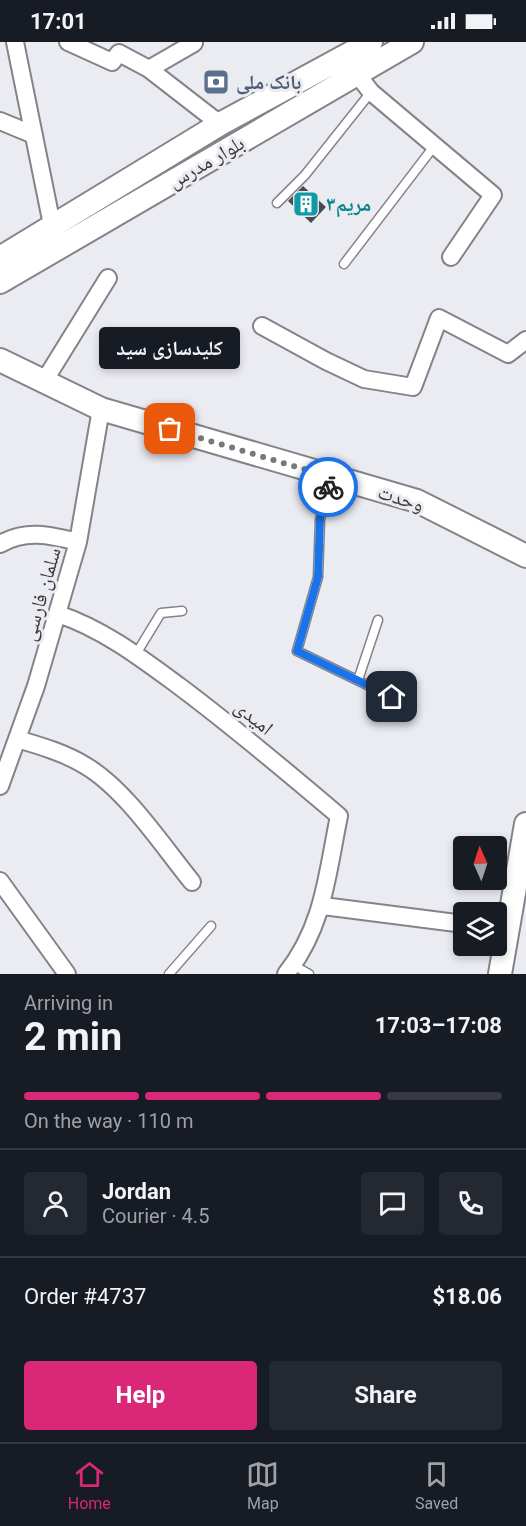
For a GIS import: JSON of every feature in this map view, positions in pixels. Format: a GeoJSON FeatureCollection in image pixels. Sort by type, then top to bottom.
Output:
{"type":"FeatureCollection","features":[{"type":"Feature","properties":{"kind":"main road","name":"بلوار مدرس"},"geometry":{"type":"LineString","coordinates":[[0,258],[220,124],[371,42]]}},
{"type":"Feature","properties":{"kind":"main road","name":"بلوار مدرس"},"geometry":{"type":"LineString","coordinates":[[0,282],[364,83],[412,42]]}},
{"type":"Feature","properties":{"kind":"main road","name":"وحدت"},"geometry":{"type":"LineString","coordinates":[[0,360],[43,383],[101,409],[417,501],[526,556]]}},
{"type":"Feature","properties":{"kind":"main road"},"geometry":{"type":"LineString","coordinates":[[507,907],[526,824]]}},
{"type":"Feature","properties":{"kind":"main road"},"geometry":{"type":"LineString","coordinates":[[500,974],[501,956]]}},
{"type":"Feature","properties":{"kind":"street"},"geometry":{"type":"LineString","coordinates":[[15,42],[52,225]]}},
{"type":"Feature","properties":{"kind":"street"},"geometry":{"type":"LineString","coordinates":[[68,42],[112,62],[119,53],[149,69],[220,124]]}},
{"type":"Feature","properties":{"kind":"street"},"geometry":{"type":"LineString","coordinates":[[149,69],[194,42]]}},
{"type":"Feature","properties":{"kind":"street"},"geometry":{"type":"LineString","coordinates":[[364,83],[493,195],[451,257]]}},
{"type":"Feature","properties":{"kind":"street"},"geometry":{"type":"LineString","coordinates":[[0,121],[34,135]]}},
{"type":"Feature","properties":{"kind":"street"},"geometry":{"type":"LineString","coordinates":[[43,383],[108,278]]}},
{"type":"Feature","properties":{"kind":"street"},"geometry":{"type":"LineString","coordinates":[[262,326],[364,379],[413,387],[439,318],[508,354],[526,340]]}},
{"type":"Feature","properties":{"kind":"street","name":"سلمان فارسی"},"geometry":{"type":"LineString","coordinates":[[0,786],[18,739],[58,614],[78,542],[101,409]]}},
{"type":"Feature","properties":{"kind":"street"},"geometry":{"type":"LineString","coordinates":[[0,544],[12,537],[27,534],[44,534],[78,542]]}},
{"type":"Feature","properties":{"kind":"street","name":"امیدی"},"geometry":{"type":"LineString","coordinates":[[58,614],[92,627],[136,654],[224,720],[339,816],[323,906]]}},
{"type":"Feature","properties":{"kind":"street"},"geometry":{"type":"LineString","coordinates":[[18,739],[68,756],[88,767],[119,794],[192,882]]}},
{"type":"Feature","properties":{"kind":"street"},"geometry":{"type":"LineString","coordinates":[[0,881],[67,974]]}},
{"type":"Feature","properties":{"kind":"street"},"geometry":{"type":"LineString","coordinates":[[290,970],[310,937],[323,906],[453,923]]}},
{"type":"Feature","properties":{"kind":"lane"},"geometry":{"type":"LineString","coordinates":[[277,203],[305,175],[364,83]]}},
{"type":"Feature","properties":{"kind":"lane"},"geometry":{"type":"LineString","coordinates":[[344,264],[435,144]]}},
{"type":"Feature","properties":{"kind":"lane"},"geometry":{"type":"LineString","coordinates":[[330,477],[320,519],[318,577],[297,651],[392,697]]}},
{"type":"Feature","properties":{"kind":"lane"},"geometry":{"type":"LineString","coordinates":[[136,654],[161,613],[182,611]]}},
{"type":"Feature","properties":{"kind":"lane"},"geometry":{"type":"LineString","coordinates":[[358,680],[378,620]]}},
{"type":"Feature","properties":{"kind":"lane"},"geometry":{"type":"LineString","coordinates":[[169,974],[211,926]]}},
{"type":"Feature","properties":{"kind":"lane"},"geometry":{"type":"LineString","coordinates":[[290,970],[309,974]]}},
{"type":"Feature","properties":{"kind":"building","name":"مریم۳"},"geometry":{"type":"Polygon","coordinates":[[[303,186],[326,207],[311,223],[288,201],[303,186]]]}},
{"type":"Feature","properties":{"kind":"way so far"},"geometry":{"type":"LineString","coordinates":[[170,429],[330,477],[328,487]]}},
{"type":"Feature","properties":{"kind":"place","name":"بانک ملی"},"geometry":{"type":"Point","coordinates":[216,82]}},
{"type":"Feature","properties":{"kind":"place","name":"مریم۳"},"geometry":{"type":"Point","coordinates":[306,204]}},
{"type":"Feature","properties":{"kind":"place","name":"کلیدسازی سید"},"geometry":{"type":"Point","coordinates":[170,429]}},
{"type":"Feature","properties":{"kind":"route"},"geometry":{"type":"LineString","coordinates":[[328,487],[320,519],[318,577],[297,651],[392,697]]}}]}
